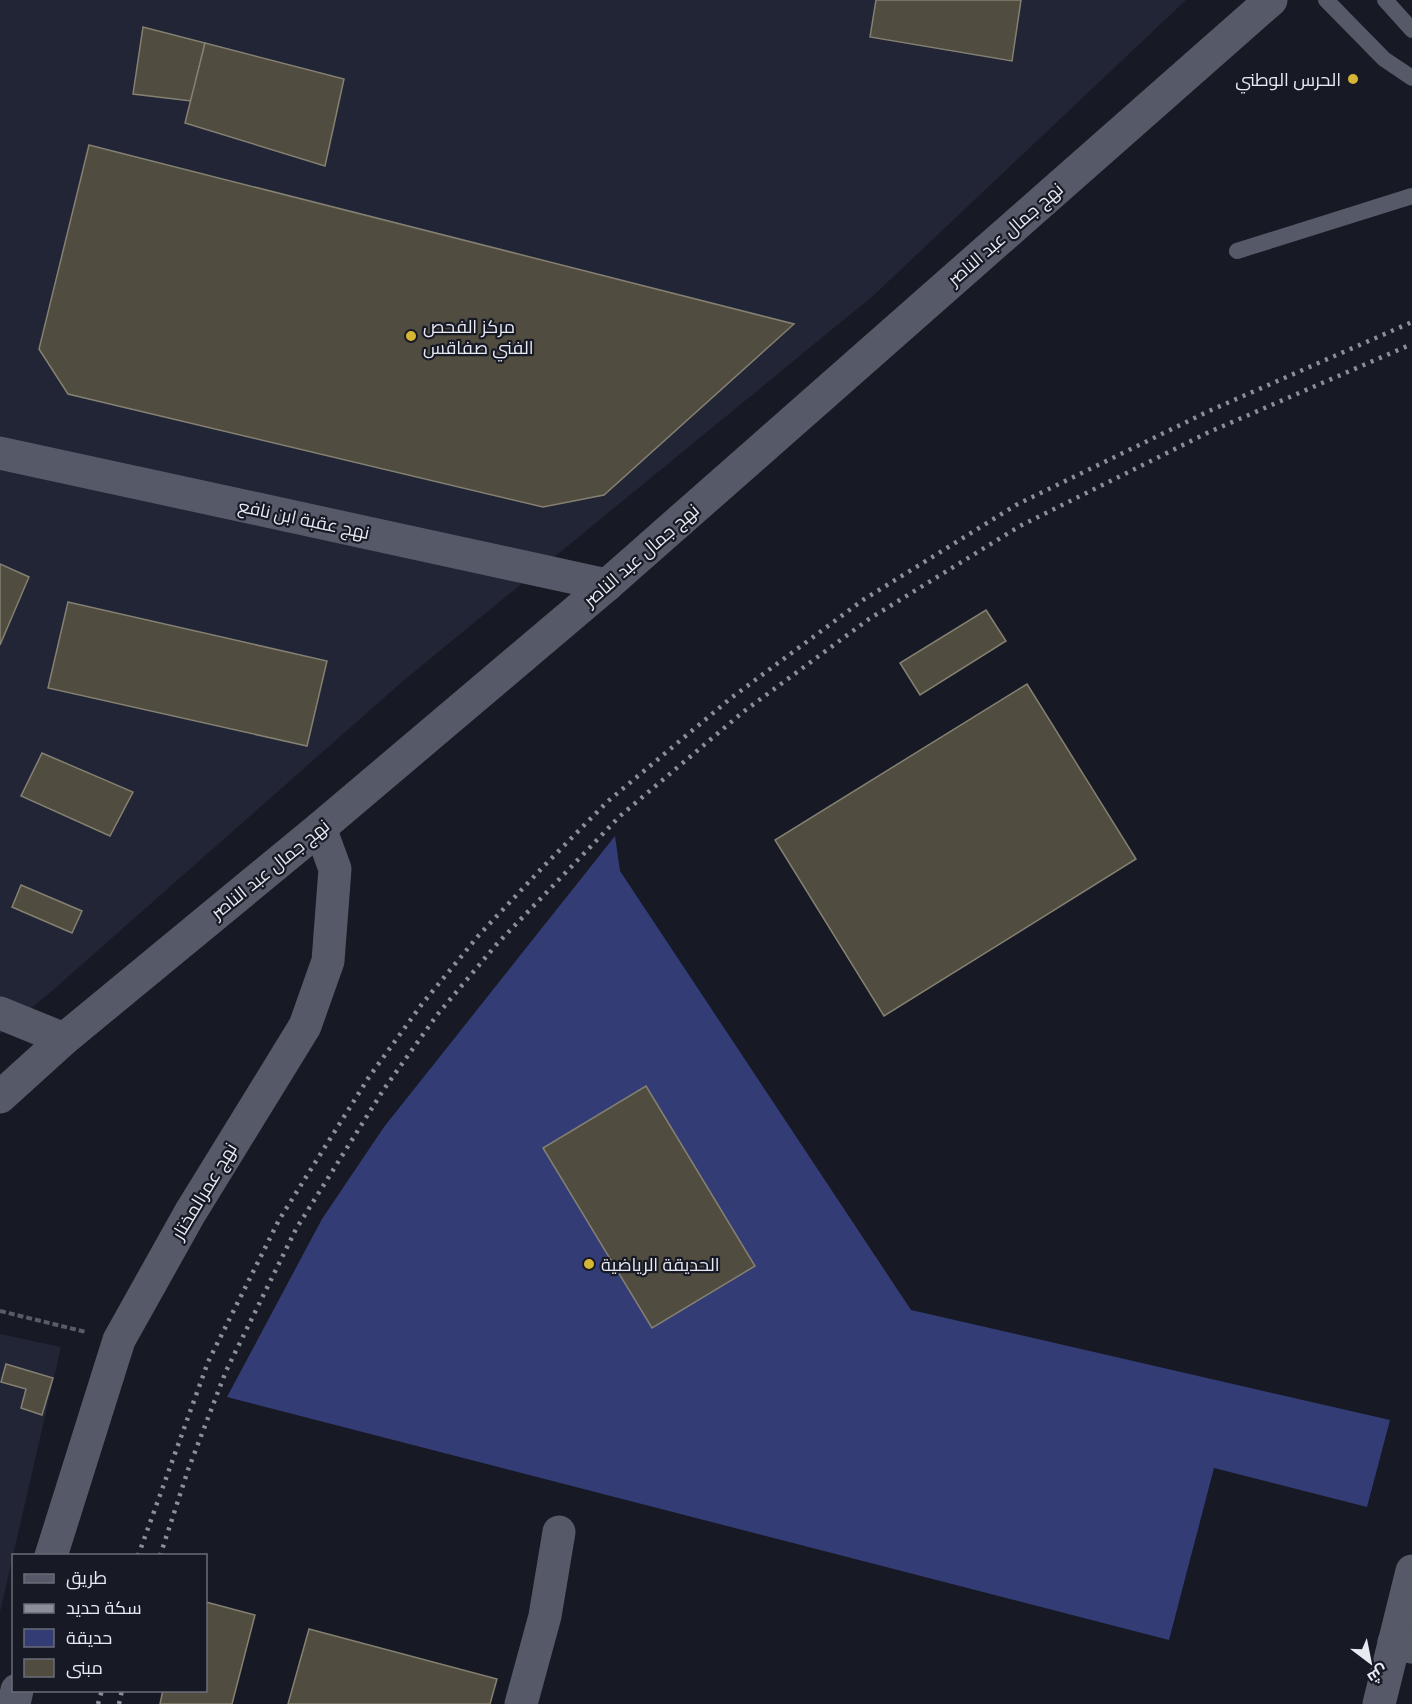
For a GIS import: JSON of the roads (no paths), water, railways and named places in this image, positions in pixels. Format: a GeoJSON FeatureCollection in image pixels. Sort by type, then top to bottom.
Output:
{"type":"FeatureCollection","features":[{"type":"Feature","properties":{"kind":"street","name":"نهج جمال عبد الناصر"},"geometry":{"type":"LineString","coordinates":[[0,1097],[64,1039],[320,828],[607,585],[1271,0]]}},
{"type":"Feature","properties":{"kind":"street","name":"نهج عقبة ابن نافع"},"geometry":{"type":"LineString","coordinates":[[0,453],[607,585]]}},
{"type":"Feature","properties":{"kind":"street","name":"نهج عمرالمختار"},"geometry":{"type":"LineString","coordinates":[[52,1554],[119,1340],[190,1213],[305,1026],[328,961],[335,869],[320,828]]}},
{"type":"Feature","properties":{"kind":"street"},"geometry":{"type":"LineString","coordinates":[[0,1013],[64,1039]]}},
{"type":"Feature","properties":{"kind":"street"},"geometry":{"type":"LineString","coordinates":[[520,1704],[544,1616],[559,1532]]}},
{"type":"Feature","properties":{"kind":"street"},"geometry":{"type":"LineString","coordinates":[[1379,1704],[1403,1644],[1412,1571]]}},
{"type":"Feature","properties":{"kind":"lane"},"geometry":{"type":"LineString","coordinates":[[1326,0],[1384,59],[1412,78]]}},
{"type":"Feature","properties":{"kind":"lane"},"geometry":{"type":"LineString","coordinates":[[1385,0],[1412,30]]}},
{"type":"Feature","properties":{"kind":"lane"},"geometry":{"type":"LineString","coordinates":[[1237,252],[1412,196]]}},
{"type":"Feature","properties":{"kind":"railway"},"geometry":{"type":"LineString","coordinates":[[139,1554],[208,1362],[279,1220],[369,1077],[422,1004],[479,935],[607,802],[731,698],[863,600],[1016,505],[1209,411],[1412,322]]}},
{"type":"Feature","properties":{"kind":"railway"},"geometry":{"type":"LineString","coordinates":[[161,1554],[188,1470],[226,1371],[296,1229],[384,1089],[437,1015],[496,945],[620,816],[743,712],[869,619],[1020,526],[1207,433],[1412,344]]}},
{"type":"Feature","properties":{"kind":"railway"},"geometry":{"type":"LineString","coordinates":[[98,1704],[101,1692]]}},
{"type":"Feature","properties":{"kind":"railway"},"geometry":{"type":"LineString","coordinates":[[119,1704],[122,1692]]}},
{"type":"Feature","properties":{"kind":"place","name":"الحرس الوطني"},"geometry":{"type":"Point","coordinates":[1353,79]}},
{"type":"Feature","properties":{"kind":"place","name":"مركز الفحص الفني صفاقس"},"geometry":{"type":"Point","coordinates":[411,336]}},
{"type":"Feature","properties":{"kind":"place","name":"الحديقة الرياضية"},"geometry":{"type":"Point","coordinates":[589,1264]}}]}
